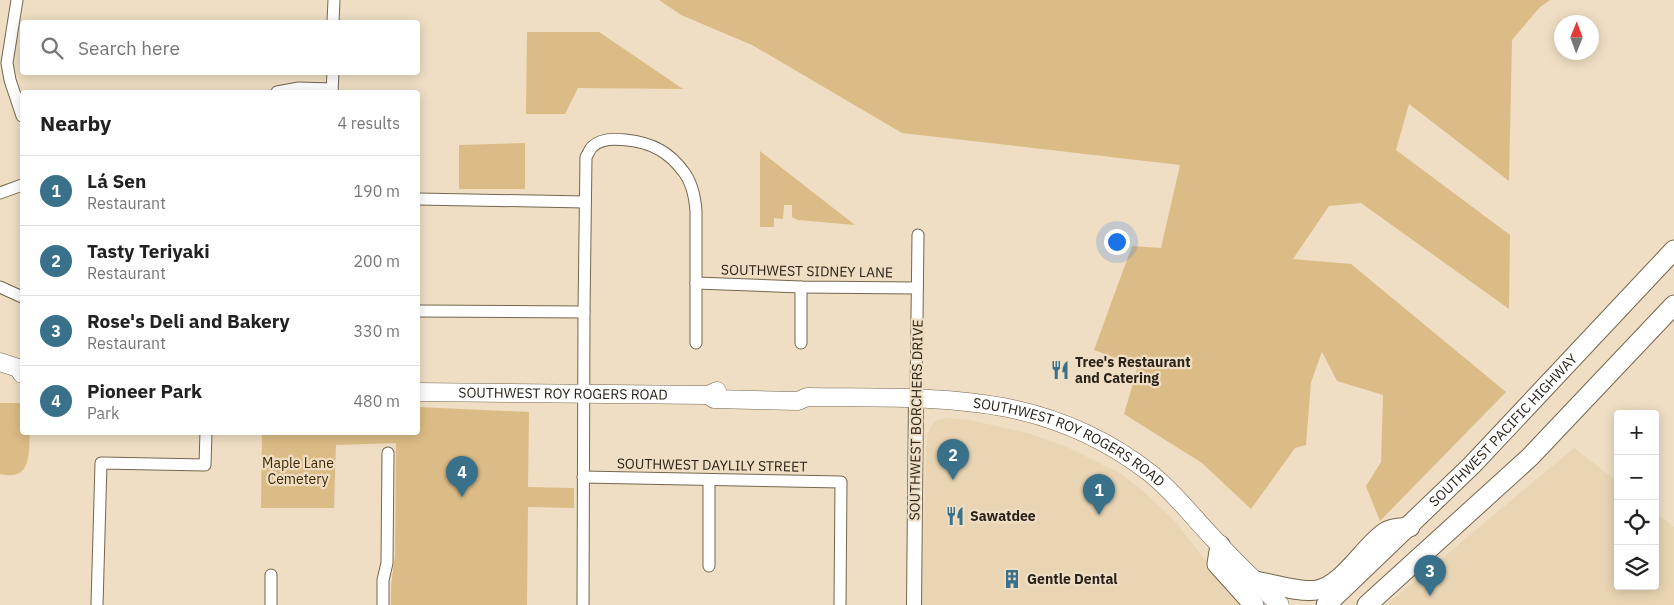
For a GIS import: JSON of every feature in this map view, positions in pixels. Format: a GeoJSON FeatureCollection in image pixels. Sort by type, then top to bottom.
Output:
{"type":"FeatureCollection","features":[{"type":"Feature","properties":{"kind":"highway","name":"SOUTHWEST PACIFIC HIGHWAY"},"geometry":{"type":"LineString","coordinates":[[1326,605],[1479,458],[1674,250]]}},
{"type":"Feature","properties":{"kind":"highway"},"geometry":{"type":"LineString","coordinates":[[1369,604],[1530,457],[1674,305]]}},
{"type":"Feature","properties":{"kind":"highway"},"geometry":{"type":"LineString","coordinates":[[1256,581],[1299,590],[1315,591],[1327,587],[1385,532],[1410,526]]}},
{"type":"Feature","properties":{"kind":"highway"},"geometry":{"type":"LineString","coordinates":[[1220,545],[1217,564],[1254,605]]}},
{"type":"Feature","properties":{"kind":"main road"},"geometry":{"type":"LineString","coordinates":[[0,362],[18,368],[20,372]]}},
{"type":"Feature","properties":{"kind":"main road"},"geometry":{"type":"LineString","coordinates":[[0,374],[14,378],[20,376]]}},
{"type":"Feature","properties":{"kind":"main road","name":"SOUTHWEST ROY ROGERS ROAD"},"geometry":{"type":"LineString","coordinates":[[420,392],[708,395],[716,390],[798,392],[807,397],[980,402],[1015,408],[1059,422],[1097,438],[1135,462],[1186,506],[1220,545],[1280,605]]}},
{"type":"Feature","properties":{"kind":"street"},"geometry":{"type":"LineString","coordinates":[[17,0],[7,63],[10,80],[20,110]]}},
{"type":"Feature","properties":{"kind":"street"},"geometry":{"type":"LineString","coordinates":[[333,20],[334,0]]}},
{"type":"Feature","properties":{"kind":"street"},"geometry":{"type":"LineString","coordinates":[[332,90],[333,75]]}},
{"type":"Feature","properties":{"kind":"street"},"geometry":{"type":"LineString","coordinates":[[288,90],[299,88],[321,90]]}},
{"type":"Feature","properties":{"kind":"street"},"geometry":{"type":"LineString","coordinates":[[583,605],[585,202],[586,157],[592,146],[604,141],[642,142],[659,150],[673,160],[685,173],[696,199],[696,343]]}},
{"type":"Feature","properties":{"kind":"street"},"geometry":{"type":"LineString","coordinates":[[0,193],[20,186]]}},
{"type":"Feature","properties":{"kind":"street"},"geometry":{"type":"LineString","coordinates":[[420,200],[585,202]]}},
{"type":"Feature","properties":{"kind":"street","name":"SOUTHWEST BORCHERS DRIVE"},"geometry":{"type":"LineString","coordinates":[[914,605],[918,235]]}},
{"type":"Feature","properties":{"kind":"street","name":"SOUTHWEST SIDNEY LANE"},"geometry":{"type":"LineString","coordinates":[[696,283],[801,287],[918,288]]}},
{"type":"Feature","properties":{"kind":"street"},"geometry":{"type":"LineString","coordinates":[[0,287],[20,295]]}},
{"type":"Feature","properties":{"kind":"street"},"geometry":{"type":"LineString","coordinates":[[801,287],[801,343]]}},
{"type":"Feature","properties":{"kind":"street"},"geometry":{"type":"LineString","coordinates":[[420,311],[584,312]]}},
{"type":"Feature","properties":{"kind":"street"},"geometry":{"type":"LineString","coordinates":[[97,605],[101,463],[206,464],[206,435]]}},
{"type":"Feature","properties":{"kind":"street"},"geometry":{"type":"LineString","coordinates":[[383,605],[387,563],[388,454]]}},
{"type":"Feature","properties":{"kind":"street","name":"SOUTHWEST DAYLILY STREET"},"geometry":{"type":"LineString","coordinates":[[583,477],[841,482],[840,605]]}},
{"type":"Feature","properties":{"kind":"street"},"geometry":{"type":"LineString","coordinates":[[709,480],[709,566]]}},
{"type":"Feature","properties":{"kind":"street"},"geometry":{"type":"LineString","coordinates":[[271,575],[271,605]]}},
{"type":"Feature","properties":{"kind":"shaded area"},"geometry":{"type":"Polygon","coordinates":[[[944,418],[970,420],[1031,434],[1067,447],[1121,474],[1143,491],[1175,521],[1205,560],[1245,605],[921,605],[927,434],[934,422],[944,418]]]}},
{"type":"Feature","properties":{"kind":"shaded area"},"geometry":{"type":"Polygon","coordinates":[[[1574,448],[1614,479],[1614,590],[1659,590],[1659,515],[1674,527],[1674,605],[1386,605],[1574,448]]]}},
{"type":"Feature","properties":{"kind":"green space"},"geometry":{"type":"Polygon","coordinates":[[[659,0],[1550,0],[1540,7],[1512,40],[1509,181],[1409,104],[1396,150],[1510,235],[1509,309],[1361,203],[1329,206],[1293,259],[1351,264],[1506,392],[1380,521],[1366,486],[1381,462],[1383,395],[1337,381],[1322,352],[1311,382],[1306,445],[1295,448],[1251,509],[1202,463],[1124,414],[1138,366],[1094,350],[1132,246],[1161,248],[1180,165],[902,133],[752,45],[681,15],[659,0]]]}},
{"type":"Feature","properties":{"kind":"green space"},"geometry":{"type":"Polygon","coordinates":[[[527,32],[599,32],[683,89],[578,88],[565,114],[526,114],[527,32]]]}},
{"type":"Feature","properties":{"kind":"green space"},"geometry":{"type":"Polygon","coordinates":[[[525,143],[525,189],[459,189],[459,145],[525,143]]]}},
{"type":"Feature","properties":{"kind":"green space"},"geometry":{"type":"Polygon","coordinates":[[[760,151],[855,225],[798,220],[792,217],[792,205],[784,205],[783,219],[774,218],[774,227],[760,227],[760,151]]]}},
{"type":"Feature","properties":{"kind":"green space"},"geometry":{"type":"Polygon","coordinates":[[[0,403],[20,403],[20,435],[30,435],[27,462],[22,472],[15,475],[0,474],[0,403]]]}},
{"type":"Feature","properties":{"kind":"green space","name":"Maple Lane Cemetery"},"geometry":{"type":"Polygon","coordinates":[[[420,407],[529,412],[528,487],[574,488],[574,508],[528,507],[527,605],[391,605],[391,586],[395,555],[396,443],[336,445],[334,508],[261,508],[262,435],[420,435],[420,407]]]}},
{"type":"Feature","properties":{"kind":"place","name":"Tree's Restaurant and Catering"},"geometry":{"type":"Point","coordinates":[1060,370]}},
{"type":"Feature","properties":{"kind":"place","name":"Tasty Teriyaki"},"geometry":{"type":"Point","coordinates":[953,480]}},
{"type":"Feature","properties":{"kind":"place","name":"Pioneer Park"},"geometry":{"type":"Point","coordinates":[462,497]}},
{"type":"Feature","properties":{"kind":"place","name":"Lá Sen"},"geometry":{"type":"Point","coordinates":[1099,515]}},
{"type":"Feature","properties":{"kind":"place","name":"Sawatdee"},"geometry":{"type":"Point","coordinates":[955,516]}},
{"type":"Feature","properties":{"kind":"place","name":"Gentle Dental"},"geometry":{"type":"Point","coordinates":[1012,579]}},
{"type":"Feature","properties":{"kind":"place","name":"Rose's Deli and Bakery"},"geometry":{"type":"Point","coordinates":[1430,596]}}]}
